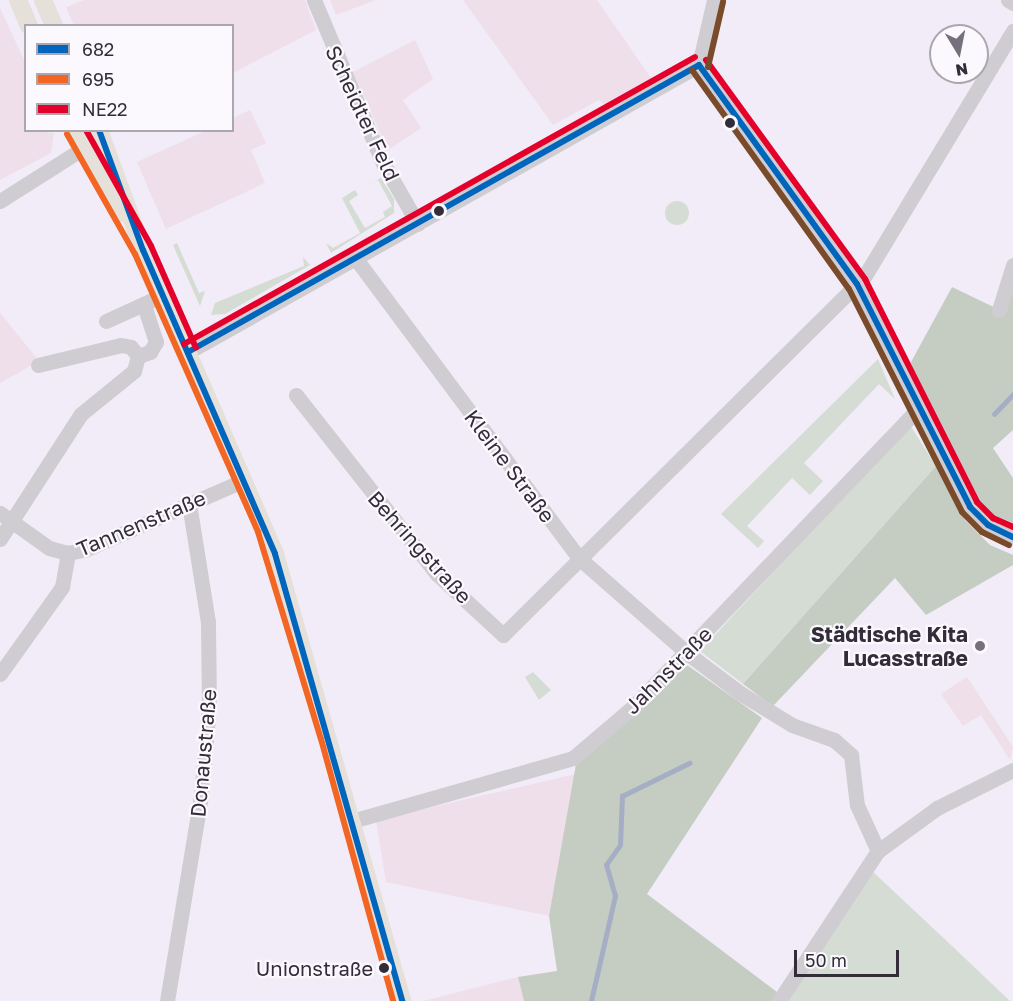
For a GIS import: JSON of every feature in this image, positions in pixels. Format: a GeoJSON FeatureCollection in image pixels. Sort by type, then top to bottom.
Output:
{"type":"FeatureCollection","features":[{"type":"Feature","properties":{"kind":"main road"},"geometry":{"type":"LineString","coordinates":[[18,0],[28,24]]}},
{"type":"Feature","properties":{"kind":"main road"},"geometry":{"type":"LineString","coordinates":[[44,0],[53,24]]}},
{"type":"Feature","properties":{"kind":"main road"},"geometry":{"type":"LineString","coordinates":[[76,132],[82,148],[143,250]]}},
{"type":"Feature","properties":{"kind":"main road"},"geometry":{"type":"LineString","coordinates":[[100,132],[143,250],[275,554],[402,1001]]}},
{"type":"Feature","properties":{"kind":"street","name":"Scheidter Feld"},"geometry":{"type":"LineString","coordinates":[[314,0],[383,163],[418,224]]}},
{"type":"Feature","properties":{"kind":"street"},"geometry":{"type":"LineString","coordinates":[[188,352],[699,65],[714,0]]}},
{"type":"Feature","properties":{"kind":"street"},"geometry":{"type":"LineString","coordinates":[[1008,0],[1013,3]]}},
{"type":"Feature","properties":{"kind":"street","name":"Behringstraße"},"geometry":{"type":"LineString","coordinates":[[296,395],[437,574],[503,635],[857,284],[1013,31]]}},
{"type":"Feature","properties":{"kind":"street"},"geometry":{"type":"LineString","coordinates":[[699,65],[857,284],[917,410],[970,507],[988,525],[1013,537]]}},
{"type":"Feature","properties":{"kind":"street"},"geometry":{"type":"LineString","coordinates":[[0,201],[82,148]]}},
{"type":"Feature","properties":{"kind":"street","name":"Kleine Straße"},"geometry":{"type":"LineString","coordinates":[[356,259],[579,558],[687,653],[767,711],[845,748],[851,755],[856,805],[878,851]]}},
{"type":"Feature","properties":{"kind":"street"},"geometry":{"type":"LineString","coordinates":[[999,310],[1013,265]]}},
{"type":"Feature","properties":{"kind":"street"},"geometry":{"type":"LineString","coordinates":[[106,321],[162,295]]}},
{"type":"Feature","properties":{"kind":"street"},"geometry":{"type":"LineString","coordinates":[[138,356],[150,352],[156,342],[144,304]]}},
{"type":"Feature","properties":{"kind":"street"},"geometry":{"type":"LineString","coordinates":[[38,365],[121,345],[131,347],[138,356]]}},
{"type":"Feature","properties":{"kind":"street"},"geometry":{"type":"LineString","coordinates":[[0,540],[5,517],[81,414],[134,371],[138,356]]}},
{"type":"Feature","properties":{"kind":"street","name":"Jahnstraße"},"geometry":{"type":"LineString","coordinates":[[352,821],[573,758],[633,707],[687,653],[917,410]]}},
{"type":"Feature","properties":{"kind":"street","name":"Tannenstraße"},"geometry":{"type":"LineString","coordinates":[[0,674],[62,586],[68,553],[244,480]]}},
{"type":"Feature","properties":{"kind":"street","name":"Donaustraße"},"geometry":{"type":"LineString","coordinates":[[167,1001],[199,805],[210,707],[208,622],[189,504]]}},
{"type":"Feature","properties":{"kind":"street"},"geometry":{"type":"LineString","coordinates":[[5,517],[49,548],[68,553]]}},
{"type":"Feature","properties":{"kind":"street"},"geometry":{"type":"LineString","coordinates":[[779,1001],[878,851],[937,808],[1013,770]]}},
{"type":"Feature","properties":{"kind":"shaded area"},"geometry":{"type":"Polygon","coordinates":[[[84,0],[305,0],[316,30],[234,72],[234,24],[74,24],[66,7],[84,0]]]}},
{"type":"Feature","properties":{"kind":"shaded area"},"geometry":{"type":"Polygon","coordinates":[[[330,0],[376,0],[336,15],[330,0]]]}},
{"type":"Feature","properties":{"kind":"shaded area"},"geometry":{"type":"Polygon","coordinates":[[[463,0],[597,0],[651,78],[605,105],[599,100],[553,125],[463,0]]]}},
{"type":"Feature","properties":{"kind":"shaded area"},"geometry":{"type":"Polygon","coordinates":[[[0,8],[24,60],[24,132],[54,133],[51,153],[0,180],[0,8]]]}},
{"type":"Feature","properties":{"kind":"shaded area"},"geometry":{"type":"Polygon","coordinates":[[[415,40],[433,79],[403,100],[421,128],[388,150],[353,72],[415,40]]]}},
{"type":"Feature","properties":{"kind":"shaded area"},"geometry":{"type":"Polygon","coordinates":[[[250,110],[266,143],[251,150],[265,183],[166,229],[137,162],[203,132],[234,132],[234,118],[250,110]]]}},
{"type":"Feature","properties":{"kind":"shaded area"},"geometry":{"type":"Polygon","coordinates":[[[381,178],[394,199],[394,213],[331,253],[326,243],[333,248],[360,233],[342,198],[355,190],[358,195],[349,201],[365,228],[385,217],[383,212],[392,206],[378,180],[368,185],[381,178]]]}},
{"type":"Feature","properties":{"kind":"shaded area"},"geometry":{"type":"Polygon","coordinates":[[[677,201],[682,202],[688,208],[688,218],[682,224],[677,225],[672,224],[666,218],[665,213],[666,208],[672,202],[677,201]]]}},
{"type":"Feature","properties":{"kind":"shaded area"},"geometry":{"type":"Polygon","coordinates":[[[177,243],[199,293],[205,291],[200,306],[173,245],[177,243]]]}},
{"type":"Feature","properties":{"kind":"shaded area"},"geometry":{"type":"Polygon","coordinates":[[[303,257],[310,265],[225,314],[211,315],[215,303],[304,266],[303,257]]]}},
{"type":"Feature","properties":{"kind":"shaded area"},"geometry":{"type":"Polygon","coordinates":[[[952,287],[1004,312],[1013,288],[1013,430],[993,448],[1013,478],[1013,523],[987,512],[923,411],[911,362],[952,287]]]}},
{"type":"Feature","properties":{"kind":"shaded area"},"geometry":{"type":"Polygon","coordinates":[[[0,313],[39,361],[0,383],[0,313]]]}},
{"type":"Feature","properties":{"kind":"shaded area"},"geometry":{"type":"Polygon","coordinates":[[[878,359],[895,399],[879,384],[804,463],[823,481],[810,495],[792,478],[747,526],[764,541],[758,548],[721,514],[878,359]]]}},
{"type":"Feature","properties":{"kind":"shaded area"},"geometry":{"type":"Polygon","coordinates":[[[910,425],[936,466],[743,684],[700,651],[910,425]]]}},
{"type":"Feature","properties":{"kind":"shaded area"},"geometry":{"type":"Polygon","coordinates":[[[936,466],[965,520],[990,545],[1013,555],[1013,565],[926,615],[895,578],[773,706],[743,684],[936,466]]]}},
{"type":"Feature","properties":{"kind":"shaded area"},"geometry":{"type":"Polygon","coordinates":[[[687,665],[762,718],[647,894],[777,992],[772,1001],[524,1001],[518,977],[557,971],[549,916],[576,764],[687,665]]]}},
{"type":"Feature","properties":{"kind":"shaded area"},"geometry":{"type":"Polygon","coordinates":[[[533,672],[551,690],[539,700],[525,677],[533,672]]]}},
{"type":"Feature","properties":{"kind":"shaded area"},"geometry":{"type":"Polygon","coordinates":[[[967,677],[1013,747],[1010,760],[981,715],[963,726],[941,694],[967,677]]]}},
{"type":"Feature","properties":{"kind":"shaded area"},"geometry":{"type":"Polygon","coordinates":[[[576,774],[549,916],[386,882],[376,820],[576,774]]]}},
{"type":"Feature","properties":{"kind":"shaded area"},"geometry":{"type":"Polygon","coordinates":[[[871,870],[952,946],[1010,1001],[788,1001],[871,870]]]}},
{"type":"Feature","properties":{"kind":"shaded area"},"geometry":{"type":"Polygon","coordinates":[[[518,977],[524,1001],[423,1001],[518,977]]]}},
{"type":"Feature","properties":{"kind":"waterway"},"geometry":{"type":"LineString","coordinates":[[994,414],[1013,394]]}},
{"type":"Feature","properties":{"kind":"waterway"},"geometry":{"type":"LineString","coordinates":[[591,1001],[615,896],[606,865],[620,845],[622,796],[689,763]]}},
{"type":"Feature","properties":{"kind":"transit line"},"geometry":{"type":"LineString","coordinates":[[708,67],[723,2]]}},
{"type":"Feature","properties":{"kind":"transit line","name":"NE22"},"geometry":{"type":"LineString","coordinates":[[184,344],[695,57]]}},
{"type":"Feature","properties":{"kind":"transit line","name":"NE22"},"geometry":{"type":"LineString","coordinates":[[706,60],[865,279],[977,502],[993,518],[1013,527]]}},
{"type":"Feature","properties":{"kind":"transit line","name":"682"},"geometry":{"type":"LineString","coordinates":[[699,65],[857,284],[970,507],[988,525],[1013,537]]}},
{"type":"Feature","properties":{"kind":"transit line","name":"682"},"geometry":{"type":"LineString","coordinates":[[188,352],[699,65]]}},
{"type":"Feature","properties":{"kind":"transit line"},"geometry":{"type":"LineString","coordinates":[[692,70],[849,289],[962,512],[982,532],[1009,545]]}},
{"type":"Feature","properties":{"kind":"transit line","name":"NE22"},"geometry":{"type":"LineString","coordinates":[[87,132],[151,246],[196,348]]}},
{"type":"Feature","properties":{"kind":"transit line","name":"682"},"geometry":{"type":"LineString","coordinates":[[100,132],[143,250],[275,554],[402,1001]]}},
{"type":"Feature","properties":{"kind":"transit line","name":"695"},"geometry":{"type":"LineString","coordinates":[[67,134],[135,254],[258,532],[321,739],[393,1001]]}},
{"type":"Feature","properties":{"kind":"place","name":"Städtische Kita Lucasstraße"},"geometry":{"type":"Point","coordinates":[980,646]}},
{"type":"Feature","properties":{"kind":"place","name":"Unionstraße"},"geometry":{"type":"Point","coordinates":[384,968]}}]}
